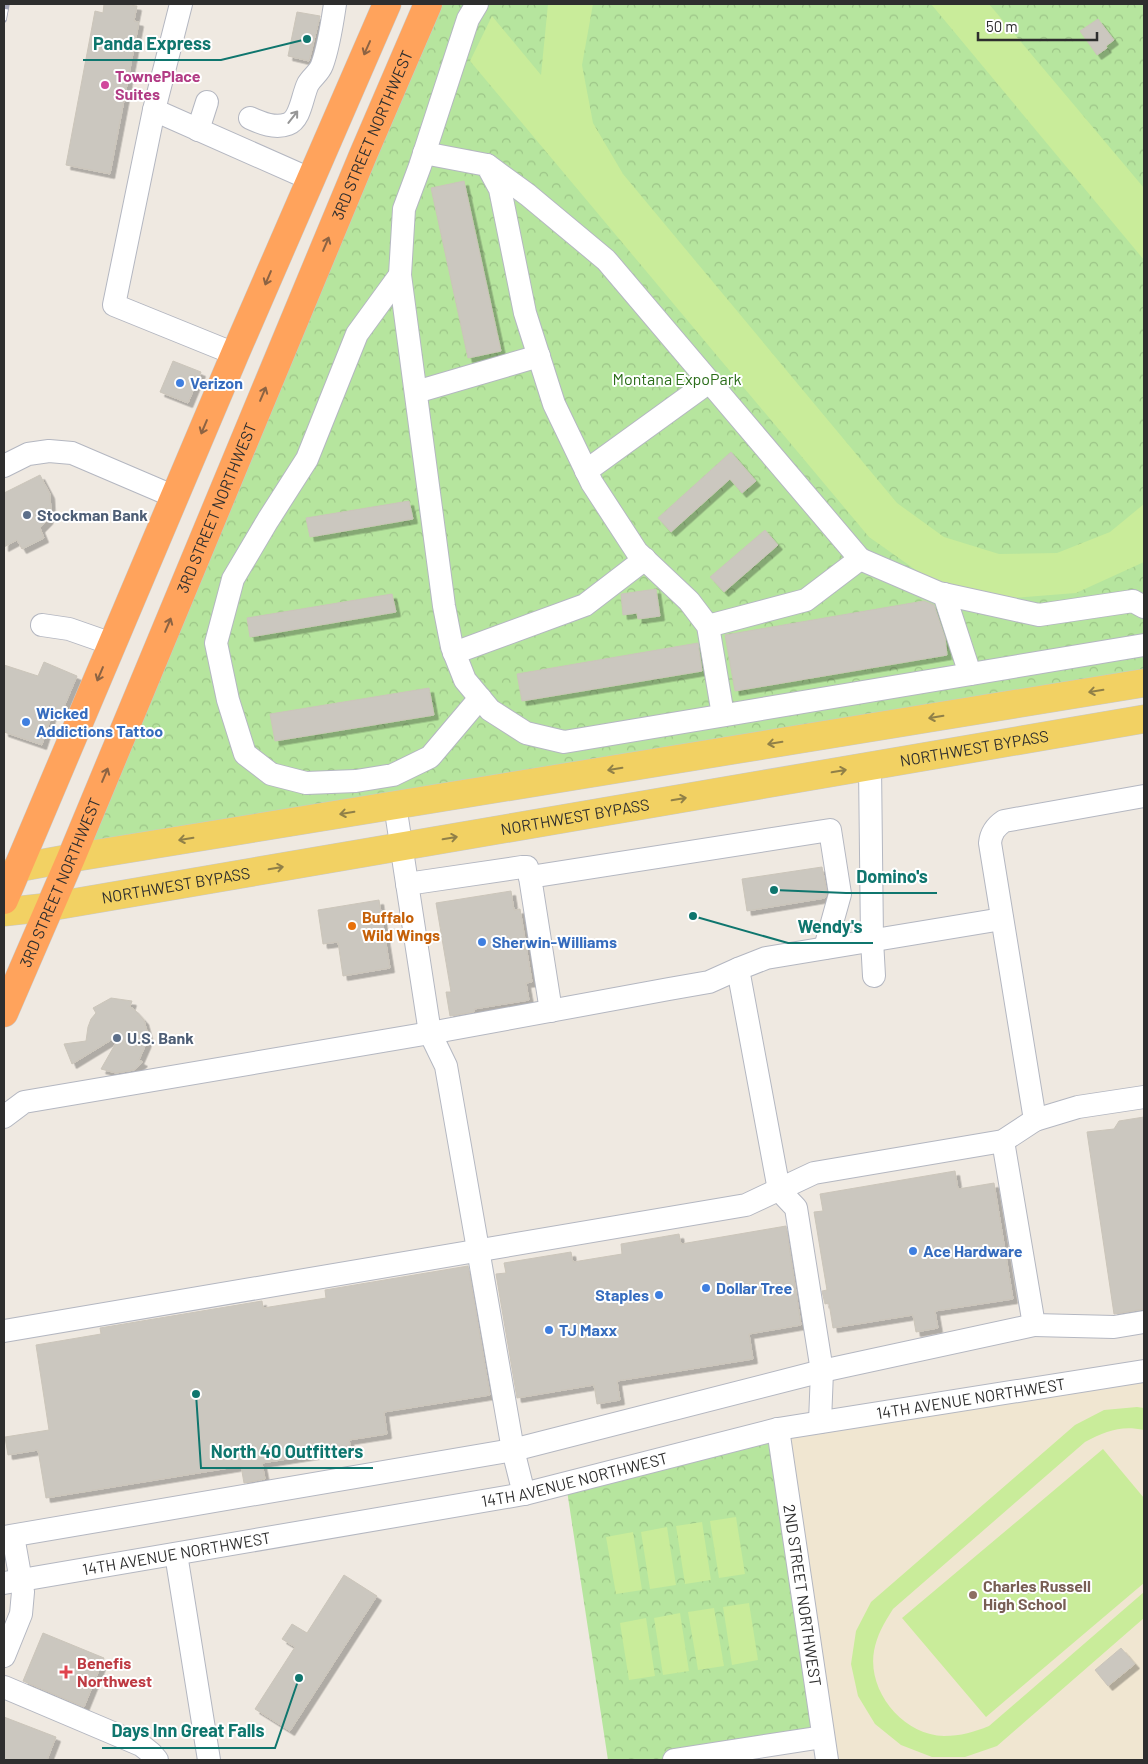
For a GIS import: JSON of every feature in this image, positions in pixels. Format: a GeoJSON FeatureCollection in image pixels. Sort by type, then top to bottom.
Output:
{"type":"FeatureCollection","features":[{"type":"Feature","properties":{"kind":"highway"},"geometry":{"type":"LineString","coordinates":[[4,900],[235,354],[387,4]]}},
{"type":"Feature","properties":{"kind":"highway","name":"3RD STREET NORTHWEST"},"geometry":{"type":"LineString","coordinates":[[4,1013],[71,858],[363,154],[428,4]]}},
{"type":"Feature","properties":{"kind":"main road"},"geometry":{"type":"LineString","coordinates":[[17,868],[1144,683]]}},
{"type":"Feature","properties":{"kind":"main road","name":"NORTHWEST BYPASS"},"geometry":{"type":"LineString","coordinates":[[4,912],[49,907],[1144,719]]}},
{"type":"Feature","properties":{"kind":"street"},"geometry":{"type":"LineString","coordinates":[[181,4],[154,110],[114,305],[235,354]]}},
{"type":"Feature","properties":{"kind":"street"},"geometry":{"type":"LineString","coordinates":[[250,118],[266,125],[278,126],[287,125],[293,121],[309,81],[322,66],[335,4]]}},
{"type":"Feature","properties":{"kind":"street"},"geometry":{"type":"LineString","coordinates":[[477,4],[468,19],[404,209],[400,275],[444,606],[454,654],[465,680],[490,710],[526,733],[564,742],[1144,646]]}},
{"type":"Feature","properties":{"kind":"street"},"geometry":{"type":"LineString","coordinates":[[198,130],[207,102]]}},
{"type":"Feature","properties":{"kind":"street"},"geometry":{"type":"LineString","coordinates":[[154,110],[310,179]]}},
{"type":"Feature","properties":{"kind":"street"},"geometry":{"type":"LineString","coordinates":[[424,153],[486,165],[528,195],[606,260],[860,559],[944,594],[1039,615],[1133,601],[1144,607]]}},
{"type":"Feature","properties":{"kind":"street"},"geometry":{"type":"LineString","coordinates":[[486,165],[500,189],[525,313],[554,404],[592,483],[637,552],[689,601],[708,626],[723,715]]}},
{"type":"Feature","properties":{"kind":"street"},"geometry":{"type":"LineString","coordinates":[[400,275],[357,334],[307,459],[233,579],[216,642],[228,700],[245,754],[271,774],[306,783],[356,781],[393,775],[430,757],[480,698]]}},
{"type":"Feature","properties":{"kind":"street"},"geometry":{"type":"LineString","coordinates":[[416,392],[539,356]]}},
{"type":"Feature","properties":{"kind":"street"},"geometry":{"type":"LineString","coordinates":[[586,471],[709,382]]}},
{"type":"Feature","properties":{"kind":"street"},"geometry":{"type":"LineString","coordinates":[[4,466],[28,454],[49,451],[72,453],[174,497]]}},
{"type":"Feature","properties":{"kind":"street"},"geometry":{"type":"LineString","coordinates":[[454,654],[584,605],[645,559]]}},
{"type":"Feature","properties":{"kind":"street"},"geometry":{"type":"LineString","coordinates":[[708,626],[806,600],[860,559]]}},
{"type":"Feature","properties":{"kind":"street"},"geometry":{"type":"LineString","coordinates":[[944,594],[970,674]]}},
{"type":"Feature","properties":{"kind":"street"},"geometry":{"type":"LineString","coordinates":[[42,625],[69,629],[112,644]]}},
{"type":"Feature","properties":{"kind":"street"},"geometry":{"type":"LineString","coordinates":[[870,766],[874,976]]}},
{"type":"Feature","properties":{"kind":"street"},"geometry":{"type":"LineString","coordinates":[[1035,1120],[990,843],[993,830],[1010,819],[1144,796]]}},
{"type":"Feature","properties":{"kind":"street"},"geometry":{"type":"LineString","coordinates":[[395,805],[430,1033],[446,1066],[513,1450],[524,1494]]}},
{"type":"Feature","properties":{"kind":"street"},"geometry":{"type":"LineString","coordinates":[[530,877],[830,830],[840,894],[825,948]]}},
{"type":"Feature","properties":{"kind":"street"},"geometry":{"type":"LineString","coordinates":[[408,884],[522,866],[527,867],[551,1011]]}},
{"type":"Feature","properties":{"kind":"street"},"geometry":{"type":"LineString","coordinates":[[4,1117],[24,1102],[430,1033],[709,982],[766,958],[1002,919]]}},
{"type":"Feature","properties":{"kind":"street"},"geometry":{"type":"LineString","coordinates":[[738,969],[779,1190],[796,1208],[822,1371],[820,1422]]}},
{"type":"Feature","properties":{"kind":"street"},"geometry":{"type":"LineString","coordinates":[[4,1331],[746,1205],[814,1174],[1003,1141],[1035,1120],[1078,1107],[1144,1096]]}},
{"type":"Feature","properties":{"kind":"street"},"geometry":{"type":"LineString","coordinates":[[1003,1141],[1034,1325]]}},
{"type":"Feature","properties":{"kind":"street"},"geometry":{"type":"LineString","coordinates":[[4,1656],[21,1614],[23,1592],[12,1582],[8,1537],[513,1450],[822,1371],[1034,1325],[1114,1327],[1144,1322]]}},
{"type":"Feature","properties":{"kind":"street","name":"14TH AVENUE NORTHWEST"},"geometry":{"type":"LineString","coordinates":[[12,1582],[524,1494],[778,1429],[1144,1371]]}},
{"type":"Feature","properties":{"kind":"street","name":"2ND STREET NORTHWEST"},"geometry":{"type":"LineString","coordinates":[[778,1429],[827,1760]]}},
{"type":"Feature","properties":{"kind":"street"},"geometry":{"type":"LineString","coordinates":[[176,1554],[209,1760]]}},
{"type":"Feature","properties":{"kind":"street"},"geometry":{"type":"LineString","coordinates":[[4,1686],[141,1745],[157,1760]]}},
{"type":"Feature","properties":{"kind":"street"},"geometry":{"type":"LineString","coordinates":[[674,1760],[823,1737]]}},
{"type":"Feature","properties":{"kind":"shaded area","name":"Charles Russell High School"},"geometry":{"type":"Polygon","coordinates":[[[1144,1371],[1144,1760],[827,1760],[778,1429],[1144,1371]]]}},
{"type":"Feature","properties":{"kind":"green space","name":"Montana ExpoPark"},"geometry":{"type":"Polygon","coordinates":[[[428,4],[1144,4],[1144,683],[71,858],[428,4]]]}},
{"type":"Feature","properties":{"kind":"green space"},"geometry":{"type":"Polygon","coordinates":[[[548,4],[593,4],[582,65],[593,123],[623,174],[897,503],[944,537],[999,554],[1057,553],[1110,532],[1144,504],[1144,562],[1076,593],[1002,599],[930,580],[869,537],[470,61],[492,16],[541,75],[548,4]]]}},
{"type":"Feature","properties":{"kind":"green space"},"geometry":{"type":"Polygon","coordinates":[[[931,4],[989,4],[1144,188],[1144,260],[931,4]]]}},
{"type":"Feature","properties":{"kind":"green space"},"geometry":{"type":"Polygon","coordinates":[[[1144,1408],[1144,1430],[1128,1428],[1114,1430],[1085,1442],[893,1609],[881,1629],[875,1645],[873,1666],[876,1681],[882,1695],[891,1708],[915,1728],[929,1734],[944,1736],[967,1733],[989,1726],[1144,1592],[1144,1618],[997,1746],[965,1757],[932,1757],[901,1745],[875,1724],[858,1696],[851,1664],[856,1631],[871,1602],[1075,1425],[1104,1410],[1144,1408]]]}},
{"type":"Feature","properties":{"kind":"green space"},"geometry":{"type":"Polygon","coordinates":[[[778,1429],[823,1737],[674,1760],[608,1760],[566,1484],[778,1429]]]}},
{"type":"Feature","properties":{"kind":"green space"},"geometry":{"type":"Polygon","coordinates":[[[1103,1449],[1144,1498],[1144,1583],[986,1717],[902,1618],[1103,1449]]]}},
{"type":"Feature","properties":{"kind":"green space"},"geometry":{"type":"Polygon","coordinates":[[[736,1517],[745,1574],[719,1578],[710,1521],[736,1517]]]}},
{"type":"Feature","properties":{"kind":"green space"},"geometry":{"type":"Polygon","coordinates":[[[702,1522],[711,1580],[685,1584],[676,1526],[702,1522]]]}},
{"type":"Feature","properties":{"kind":"green space"},"geometry":{"type":"Polygon","coordinates":[[[667,1527],[676,1585],[650,1589],[641,1532],[667,1527]]]}},
{"type":"Feature","properties":{"kind":"green space"},"geometry":{"type":"Polygon","coordinates":[[[633,1532],[642,1590],[616,1594],[606,1537],[633,1532]]]}},
{"type":"Feature","properties":{"kind":"green space"},"geometry":{"type":"Polygon","coordinates":[[[749,1603],[758,1660],[732,1665],[723,1607],[749,1603]]]}},
{"type":"Feature","properties":{"kind":"green space"},"geometry":{"type":"Polygon","coordinates":[[[714,1608],[724,1666],[698,1670],[688,1612],[714,1608]]]}},
{"type":"Feature","properties":{"kind":"green space"},"geometry":{"type":"Polygon","coordinates":[[[680,1613],[689,1671],[663,1675],[654,1618],[680,1613]]]}},
{"type":"Feature","properties":{"kind":"green space"},"geometry":{"type":"Polygon","coordinates":[[[646,1618],[655,1676],[629,1680],[620,1623],[646,1618]]]}},
{"type":"Feature","properties":{"kind":"building"},"geometry":{"type":"Polygon","coordinates":[[[104,4],[137,6],[134,21],[139,22],[110,174],[66,165],[95,11],[103,13],[104,4]]]}},
{"type":"Feature","properties":{"kind":"building"},"geometry":{"type":"Polygon","coordinates":[[[297,12],[320,16],[309,61],[288,56],[297,12]]]}},
{"type":"Feature","properties":{"kind":"building"},"geometry":{"type":"Polygon","coordinates":[[[1098,19],[1114,40],[1097,55],[1080,31],[1098,19]]]}},
{"type":"Feature","properties":{"kind":"building"},"geometry":{"type":"Polygon","coordinates":[[[464,181],[501,351],[468,358],[431,188],[464,181]]]}},
{"type":"Feature","properties":{"kind":"building"},"geometry":{"type":"Polygon","coordinates":[[[173,361],[201,372],[188,403],[160,392],[173,361]]]}},
{"type":"Feature","properties":{"kind":"building"},"geometry":{"type":"Polygon","coordinates":[[[731,452],[756,481],[742,493],[730,479],[671,532],[658,518],[731,452]]]}},
{"type":"Feature","properties":{"kind":"building","name":"Stockman Bank"},"geometry":{"type":"Polygon","coordinates":[[[40,475],[50,494],[51,511],[48,520],[40,528],[44,538],[22,549],[17,540],[4,547],[4,493],[40,475]]]}},
{"type":"Feature","properties":{"kind":"building"},"geometry":{"type":"Polygon","coordinates":[[[409,501],[413,519],[310,537],[306,518],[409,501]]]}},
{"type":"Feature","properties":{"kind":"building"},"geometry":{"type":"Polygon","coordinates":[[[765,530],[778,545],[724,592],[710,577],[765,530]]]}},
{"type":"Feature","properties":{"kind":"building"},"geometry":{"type":"Polygon","coordinates":[[[656,589],[660,616],[638,619],[637,613],[623,615],[621,594],[656,589]]]}},
{"type":"Feature","properties":{"kind":"building"},"geometry":{"type":"Polygon","coordinates":[[[392,594],[396,612],[250,637],[247,618],[392,594]]]}},
{"type":"Feature","properties":{"kind":"building"},"geometry":{"type":"Polygon","coordinates":[[[924,601],[934,605],[945,638],[947,655],[735,691],[725,635],[924,601]]]}},
{"type":"Feature","properties":{"kind":"building"},"geometry":{"type":"Polygon","coordinates":[[[698,643],[702,671],[522,701],[517,674],[698,643]]]}},
{"type":"Feature","properties":{"kind":"building"},"geometry":{"type":"Polygon","coordinates":[[[44,662],[77,676],[61,714],[53,711],[42,745],[4,732],[4,665],[38,676],[44,662]]]}},
{"type":"Feature","properties":{"kind":"building"},"geometry":{"type":"Polygon","coordinates":[[[429,688],[434,715],[275,741],[270,714],[429,688]]]}},
{"type":"Feature","properties":{"kind":"building"},"geometry":{"type":"Polygon","coordinates":[[[822,867],[827,893],[825,898],[747,911],[742,879],[822,867]]]}},
{"type":"Feature","properties":{"kind":"building"},"geometry":{"type":"Polygon","coordinates":[[[511,891],[514,910],[520,909],[532,982],[526,983],[529,1000],[474,1009],[474,1012],[450,1016],[446,992],[451,992],[436,903],[511,891]]]}},
{"type":"Feature","properties":{"kind":"building","name":"Buffalo Wild Wings"},"geometry":{"type":"Polygon","coordinates":[[[379,900],[390,968],[343,976],[338,942],[323,944],[318,910],[379,900]]]}},
{"type":"Feature","properties":{"kind":"building","name":"U.S. Bank"},"geometry":{"type":"Polygon","coordinates":[[[111,998],[132,1001],[130,1007],[144,1020],[148,1035],[139,1060],[143,1062],[134,1070],[116,1073],[101,1069],[121,1034],[72,1064],[64,1044],[86,1041],[88,1027],[96,1013],[93,1008],[111,998]]]}},
{"type":"Feature","properties":{"kind":"building"},"geometry":{"type":"Polygon","coordinates":[[[1144,1117],[1144,1309],[1114,1314],[1087,1132],[1114,1129],[1119,1121],[1144,1117]]]}},
{"type":"Feature","properties":{"kind":"building","name":"Ace Hardware"},"geometry":{"type":"Polygon","coordinates":[[[955,1171],[958,1189],[994,1183],[1013,1299],[935,1311],[938,1328],[916,1332],[913,1315],[833,1328],[829,1303],[825,1304],[822,1291],[827,1290],[814,1212],[823,1211],[820,1194],[955,1171]]]}},
{"type":"Feature","properties":{"kind":"building"},"geometry":{"type":"Polygon","coordinates":[[[786,1226],[801,1325],[749,1334],[753,1359],[617,1381],[620,1400],[597,1404],[594,1385],[517,1398],[496,1274],[506,1273],[504,1263],[571,1252],[573,1262],[622,1254],[621,1244],[679,1234],[681,1244],[786,1226]]]}},
{"type":"Feature","properties":{"kind":"building"},"geometry":{"type":"Polygon","coordinates":[[[468,1266],[490,1395],[384,1412],[387,1434],[349,1440],[351,1449],[262,1463],[265,1479],[244,1483],[241,1466],[46,1498],[38,1450],[8,1455],[5,1437],[49,1430],[36,1345],[101,1334],[100,1328],[262,1301],[263,1308],[326,1298],[325,1290],[468,1266]]]}},
{"type":"Feature","properties":{"kind":"building"},"geometry":{"type":"Polygon","coordinates":[[[344,1575],[377,1596],[290,1731],[255,1709],[295,1647],[282,1639],[292,1624],[307,1633],[344,1575]]]}},
{"type":"Feature","properties":{"kind":"building"},"geometry":{"type":"Polygon","coordinates":[[[43,1633],[104,1658],[84,1707],[23,1681],[43,1633]]]}},
{"type":"Feature","properties":{"kind":"building"},"geometry":{"type":"Polygon","coordinates":[[[1121,1648],[1135,1664],[1108,1686],[1095,1670],[1121,1648]]]}},
{"type":"Feature","properties":{"kind":"building"},"geometry":{"type":"Polygon","coordinates":[[[4,1717],[56,1737],[47,1760],[4,1760],[4,1717]]]}},
{"type":"Feature","properties":{"kind":"railway"},"geometry":{"type":"LineString","coordinates":[[4,20],[7,4]]}},
{"type":"Feature","properties":{"kind":"place","name":"Panda Express"},"geometry":{"type":"Point","coordinates":[307,39]}},
{"type":"Feature","properties":{"kind":"place","name":"TownePlace Suites"},"geometry":{"type":"Point","coordinates":[105,85]}},
{"type":"Feature","properties":{"kind":"place","name":"Verizon"},"geometry":{"type":"Point","coordinates":[180,383]}},
{"type":"Feature","properties":{"kind":"place","name":"Stockman Bank"},"geometry":{"type":"Point","coordinates":[27,515]}},
{"type":"Feature","properties":{"kind":"place","name":"Wicked Addictions Tattoo"},"geometry":{"type":"Point","coordinates":[26,722]}},
{"type":"Feature","properties":{"kind":"place","name":"Domino's"},"geometry":{"type":"Point","coordinates":[774,890]}},
{"type":"Feature","properties":{"kind":"place","name":"Wendy's"},"geometry":{"type":"Point","coordinates":[693,916]}},
{"type":"Feature","properties":{"kind":"place","name":"Buffalo Wild Wings"},"geometry":{"type":"Point","coordinates":[352,926]}},
{"type":"Feature","properties":{"kind":"place","name":"Sherwin-Williams"},"geometry":{"type":"Point","coordinates":[482,942]}},
{"type":"Feature","properties":{"kind":"place","name":"U.S. Bank"},"geometry":{"type":"Point","coordinates":[117,1038]}},
{"type":"Feature","properties":{"kind":"place","name":"Ace Hardware"},"geometry":{"type":"Point","coordinates":[913,1251]}},
{"type":"Feature","properties":{"kind":"place","name":"Dollar Tree"},"geometry":{"type":"Point","coordinates":[706,1288]}},
{"type":"Feature","properties":{"kind":"place","name":"Staples"},"geometry":{"type":"Point","coordinates":[659,1295]}},
{"type":"Feature","properties":{"kind":"place","name":"TJ Maxx"},"geometry":{"type":"Point","coordinates":[549,1330]}},
{"type":"Feature","properties":{"kind":"place","name":"North 40 Outfitters"},"geometry":{"type":"Point","coordinates":[196,1394]}},
{"type":"Feature","properties":{"kind":"place","name":"Charles Russell High School"},"geometry":{"type":"Point","coordinates":[973,1595]}},
{"type":"Feature","properties":{"kind":"place","name":"Benefis Northwest"},"geometry":{"type":"Point","coordinates":[66,1672]}},
{"type":"Feature","properties":{"kind":"place","name":"Days Inn Great Falls"},"geometry":{"type":"Point","coordinates":[299,1678]}}]}
